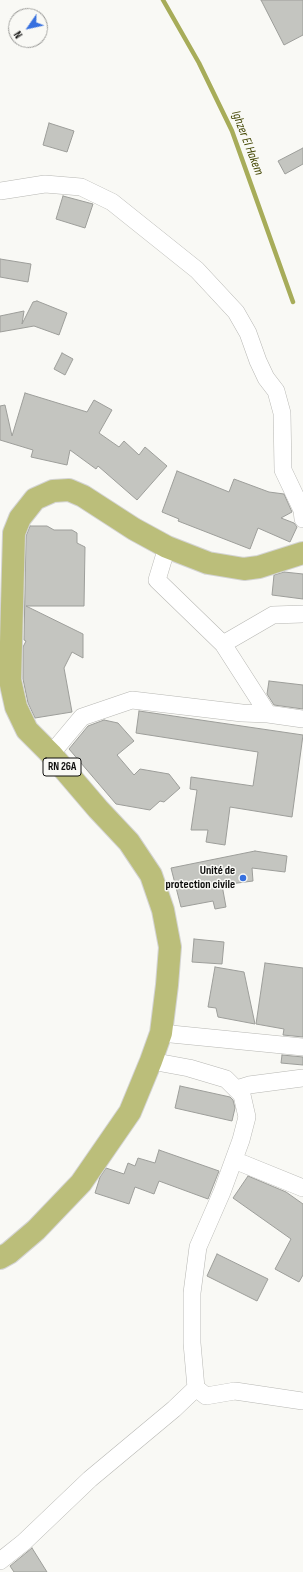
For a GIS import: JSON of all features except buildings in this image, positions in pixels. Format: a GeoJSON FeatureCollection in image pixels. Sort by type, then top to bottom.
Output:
{"type":"FeatureCollection","features":[{"type":"Feature","properties":{"kind":"main road","name":"RN 26A"},"geometry":{"type":"LineString","coordinates":[[0,1258],[9,1253],[36,1230],[81,1183],[130,1112],[161,1033],[170,947],[163,910],[151,875],[129,842],[98,809],[51,754],[27,730],[16,707],[10,680],[14,533],[20,518],[35,499],[52,491],[69,490],[84,496],[134,529],[167,547],[208,563],[244,569],[259,567],[303,552]]}},
{"type":"Feature","properties":{"kind":"street"},"geometry":{"type":"LineString","coordinates":[[0,191],[45,184],[81,187],[112,202],[196,270],[236,312],[248,333],[266,378],[276,391],[282,413],[283,470],[302,510],[303,519]]}},
{"type":"Feature","properties":{"kind":"street"},"geometry":{"type":"LineString","coordinates":[[167,547],[157,580],[223,644],[268,714]]}},
{"type":"Feature","properties":{"kind":"street"},"geometry":{"type":"LineString","coordinates":[[223,644],[273,615],[303,614]]}},
{"type":"Feature","properties":{"kind":"street"},"geometry":{"type":"LineString","coordinates":[[51,754],[82,717],[132,700],[303,719]]}},
{"type":"Feature","properties":{"kind":"street"},"geometry":{"type":"LineString","coordinates":[[161,1033],[303,1047]]}},
{"type":"Feature","properties":{"kind":"street"},"geometry":{"type":"LineString","coordinates":[[151,1061],[189,1068],[226,1079],[242,1095],[246,1117],[241,1140],[234,1160],[198,1247],[192,1293],[192,1342],[196,1388],[206,1396],[235,1391],[303,1401]]}},
{"type":"Feature","properties":{"kind":"street"},"geometry":{"type":"LineString","coordinates":[[236,1089],[249,1085],[303,1078]]}},
{"type":"Feature","properties":{"kind":"street"},"geometry":{"type":"LineString","coordinates":[[234,1160],[303,1188]]}},
{"type":"Feature","properties":{"kind":"street"},"geometry":{"type":"LineString","coordinates":[[0,1561],[24,1542],[90,1479],[174,1409],[196,1388]]}},
{"type":"Feature","properties":{"kind":"waterway","name":"Ighzer El Hakem"},"geometry":{"type":"LineString","coordinates":[[163,0],[199,63],[232,131],[293,302]]}},
{"type":"Feature","properties":{"kind":"place","name":"Unité de protection civile"},"geometry":{"type":"Point","coordinates":[243,878]}}]}
